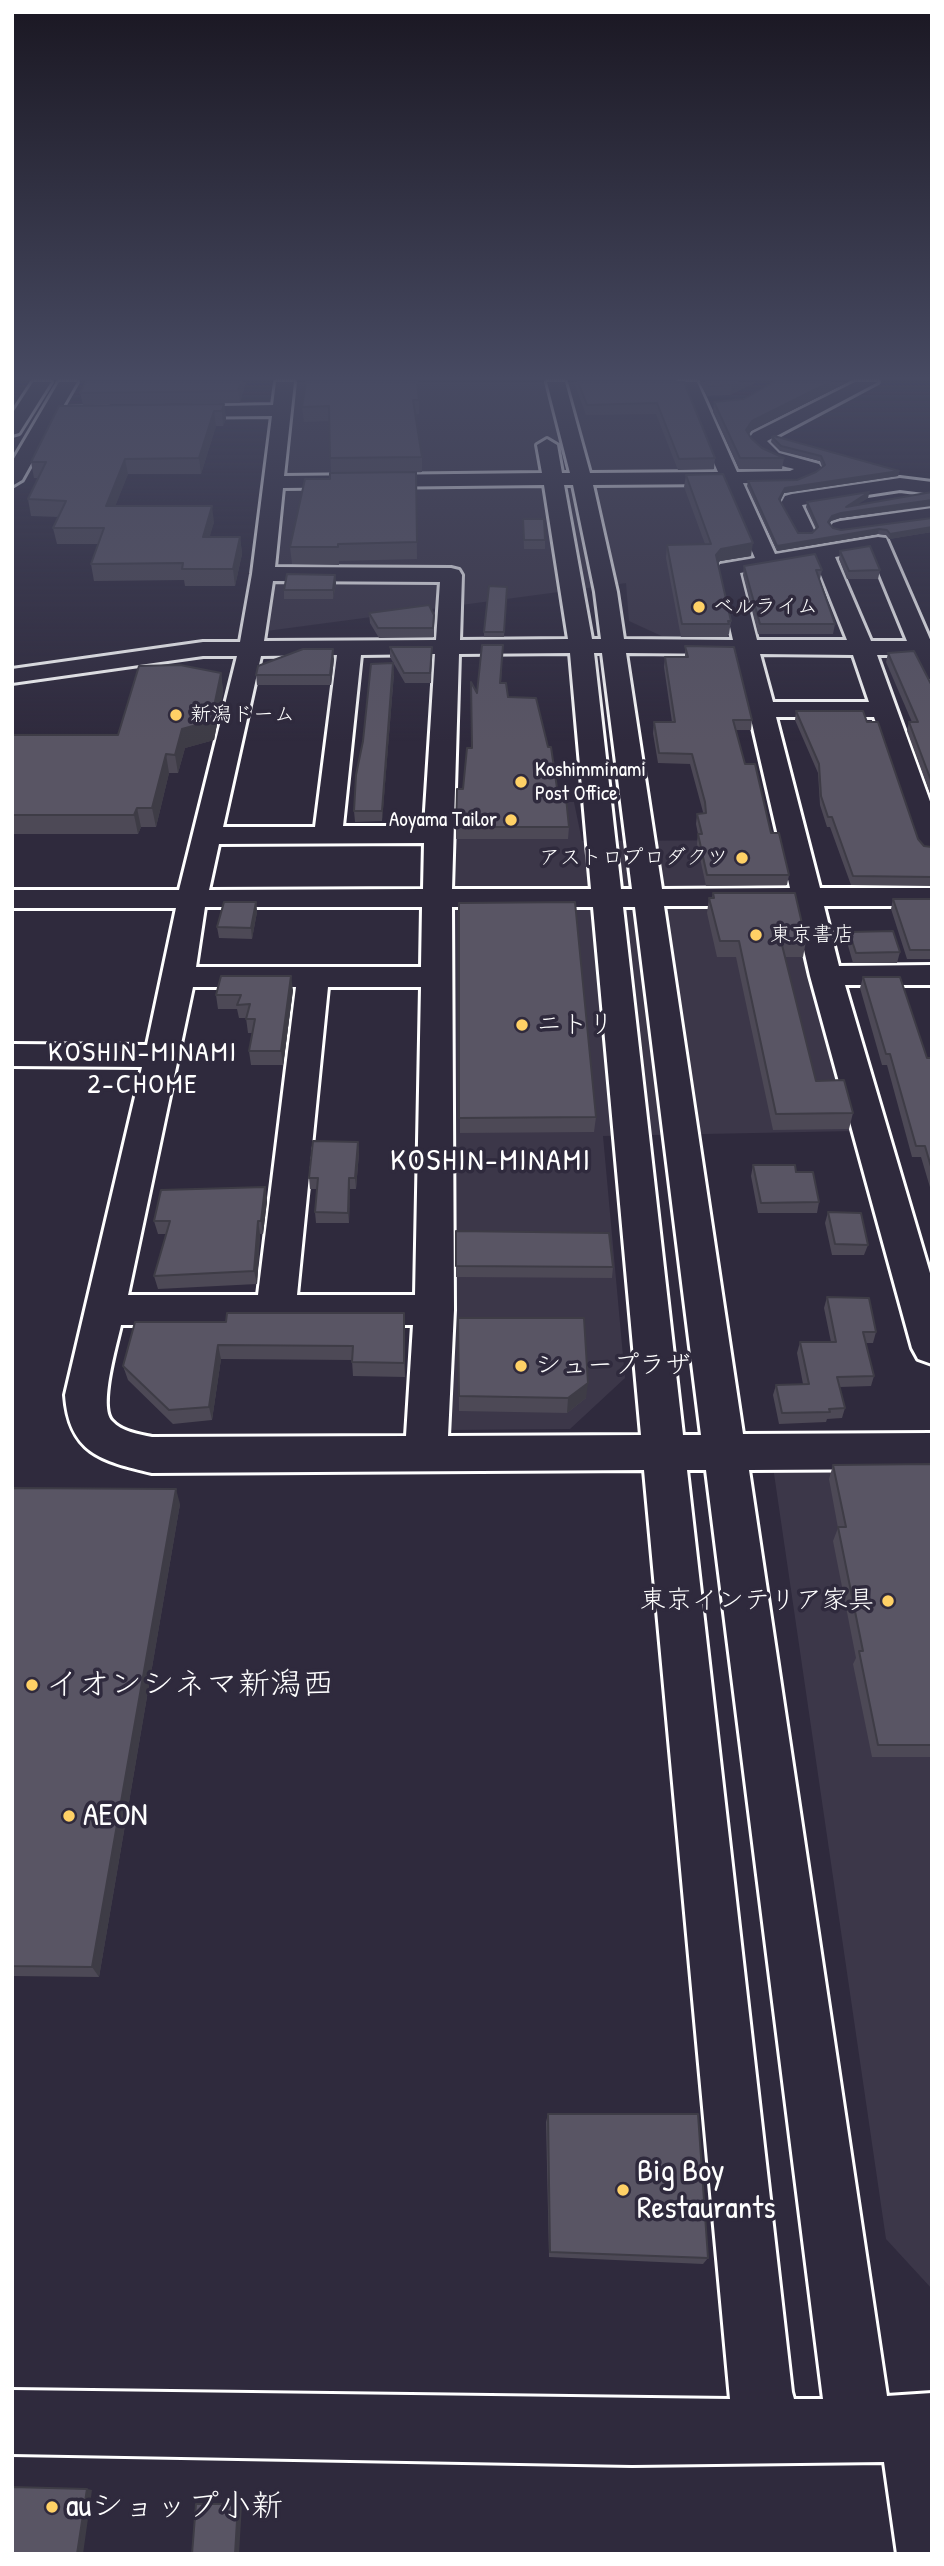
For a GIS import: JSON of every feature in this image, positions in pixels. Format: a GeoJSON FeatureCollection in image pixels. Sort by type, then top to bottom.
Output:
{"type":"FeatureCollection","features":[{"type":"Feature","properties":{"kind":"main road"},"geometry":{"type":"LineString","coordinates":[[272,502],[251,648],[192,899],[179,976],[86,1395],[88,1420],[102,1438],[124,1449],[152,1455],[932,1451]]}},
{"type":"Feature","properties":{"kind":"main road"},"geometry":{"type":"LineString","coordinates":[[572,502],[597,646],[648,899],[725,1451],[901,2427],[931,2554]]}},
{"type":"Feature","properties":{"kind":"main road"},"geometry":{"type":"LineString","coordinates":[[740,502],[767,561]]}},
{"type":"Feature","properties":{"kind":"main road"},"geometry":{"type":"LineString","coordinates":[[791,502],[804,532]]}},
{"type":"Feature","properties":{"kind":"main road"},"geometry":{"type":"LineString","coordinates":[[754,533],[804,532],[932,514]]}},
{"type":"Feature","properties":{"kind":"main road"},"geometry":{"type":"LineString","coordinates":[[932,673],[878,543],[728,569],[826,976],[926,1306],[932,1348]]}},
{"type":"Feature","properties":{"kind":"main road"},"geometry":{"type":"LineString","coordinates":[[822,553],[862,647],[932,847]]}},
{"type":"Feature","properties":{"kind":"main road"},"geometry":{"type":"LineString","coordinates":[[263,574],[451,575],[438,834],[434,1310],[426,1454]]}},
{"type":"Feature","properties":{"kind":"main road"},"geometry":{"type":"LineString","coordinates":[[12,676],[203,649],[449,646],[921,648]]}},
{"type":"Feature","properties":{"kind":"main road"},"geometry":{"type":"LineString","coordinates":[[597,646],[607,899],[760,2392],[769,2431]]}},
{"type":"Feature","properties":{"kind":"main road"},"geometry":{"type":"LineString","coordinates":[[328,836],[350,647]]}},
{"type":"Feature","properties":{"kind":"main road"},"geometry":{"type":"LineString","coordinates":[[761,709],[883,709]]}},
{"type":"Feature","properties":{"kind":"main road"},"geometry":{"type":"LineString","coordinates":[[207,836],[438,834]]}},
{"type":"Feature","properties":{"kind":"main road"},"geometry":{"type":"LineString","coordinates":[[12,899],[932,897]]}},
{"type":"Feature","properties":{"kind":"main road"},"geometry":{"type":"LineString","coordinates":[[826,976],[932,975]]}},
{"type":"Feature","properties":{"kind":"main road"},"geometry":{"type":"LineString","coordinates":[[179,976],[437,977]]}},
{"type":"Feature","properties":{"kind":"main road"},"geometry":{"type":"LineString","coordinates":[[276,1308],[313,977]]}},
{"type":"Feature","properties":{"kind":"main road"},"geometry":{"type":"LineString","coordinates":[[12,1055],[161,1056]]}},
{"type":"Feature","properties":{"kind":"main road"},"geometry":{"type":"LineString","coordinates":[[107,1310],[434,1310]]}},
{"type":"Feature","properties":{"kind":"main road"},"geometry":{"type":"LineString","coordinates":[[12,2422],[632,2432],[901,2427]]}},
{"type":"Feature","properties":{"kind":"shaded area"},"geometry":{"type":"Polygon","coordinates":[[[275,502],[743,502],[767,558],[713,567],[733,641],[666,638],[629,621],[626,583],[259,632],[275,502]]]}},
{"type":"Feature","properties":{"kind":"shaded area"},"geometry":{"type":"Polygon","coordinates":[[[450,802],[574,802],[582,841],[784,840],[856,1131],[603,1136],[625,1378],[570,1429],[450,1430],[450,802]]]}},
{"type":"Feature","properties":{"kind":"shaded area"},"geometry":{"type":"Polygon","coordinates":[[[772,1460],[932,1460],[932,2289],[886,2239],[772,1460]]]}},
{"type":"Feature","properties":{"kind":"building"},"geometry":{"type":"Polygon","coordinates":[[[66,502],[108,502],[106,506],[212,506],[203,537],[240,537],[233,569],[182,569],[183,563],[91,564],[104,528],[53,528],[66,502]]]}},
{"type":"Feature","properties":{"kind":"building"},"geometry":{"type":"Polygon","coordinates":[[[300,502],[416,502],[417,542],[290,547],[300,502]]]}},
{"type":"Feature","properties":{"kind":"building"},"geometry":{"type":"Polygon","coordinates":[[[696,502],[735,502],[753,543],[721,549],[716,555],[731,621],[728,621],[729,624],[682,624],[667,545],[711,544],[696,502]]]}},
{"type":"Feature","properties":{"kind":"building"},"geometry":{"type":"Polygon","coordinates":[[[757,502],[781,502],[798,533],[812,533],[818,527],[809,502],[854,502],[846,507],[876,502],[920,502],[832,516],[828,522],[833,528],[841,530],[932,518],[932,527],[890,534],[887,530],[879,529],[777,546],[757,502]]]}},
{"type":"Feature","properties":{"kind":"building"},"geometry":{"type":"Polygon","coordinates":[[[523,519],[544,519],[545,540],[524,540],[523,519]]]}},
{"type":"Feature","properties":{"kind":"building"},"geometry":{"type":"Polygon","coordinates":[[[870,546],[880,570],[849,571],[840,551],[870,546]]]}},
{"type":"Feature","properties":{"kind":"building"},"geometry":{"type":"Polygon","coordinates":[[[815,554],[822,570],[816,570],[835,624],[760,624],[744,566],[815,554]]]}},
{"type":"Feature","properties":{"kind":"building"},"geometry":{"type":"Polygon","coordinates":[[[287,574],[335,575],[333,590],[284,590],[287,574]]]}},
{"type":"Feature","properties":{"kind":"building"},"geometry":{"type":"Polygon","coordinates":[[[489,586],[507,587],[504,632],[484,632],[489,586]]]}},
{"type":"Feature","properties":{"kind":"building"},"geometry":{"type":"Polygon","coordinates":[[[429,605],[434,615],[433,628],[378,628],[369,613],[429,605]]]}},
{"type":"Feature","properties":{"kind":"building"},"geometry":{"type":"Polygon","coordinates":[[[482,645],[503,645],[500,683],[506,683],[508,697],[536,698],[548,747],[551,747],[557,788],[565,788],[569,827],[456,827],[457,789],[463,789],[467,748],[472,748],[471,682],[477,693],[482,645]]]}},
{"type":"Feature","properties":{"kind":"building"},"geometry":{"type":"Polygon","coordinates":[[[685,646],[734,647],[752,720],[733,720],[745,764],[755,764],[771,833],[779,833],[789,875],[707,875],[698,834],[702,834],[697,814],[706,813],[705,802],[692,754],[659,753],[654,722],[675,722],[665,657],[688,657],[685,646]]]}},
{"type":"Feature","properties":{"kind":"building"},"geometry":{"type":"Polygon","coordinates":[[[390,647],[432,647],[430,673],[404,673],[390,647]]]}},
{"type":"Feature","properties":{"kind":"building"},"geometry":{"type":"Polygon","coordinates":[[[303,649],[333,649],[330,675],[256,675],[258,666],[303,649]]]}},
{"type":"Feature","properties":{"kind":"building"},"geometry":{"type":"Polygon","coordinates":[[[914,651],[932,686],[932,783],[909,722],[918,722],[888,653],[914,651]]]}},
{"type":"Feature","properties":{"kind":"building"},"geometry":{"type":"Polygon","coordinates":[[[393,663],[382,811],[354,811],[356,775],[363,741],[371,664],[393,663]]]}},
{"type":"Feature","properties":{"kind":"building"},"geometry":{"type":"Polygon","coordinates":[[[180,665],[221,673],[211,721],[182,729],[175,755],[166,754],[152,808],[137,808],[134,815],[12,815],[12,735],[118,735],[139,666],[180,665]]]}},
{"type":"Feature","properties":{"kind":"building"},"geometry":{"type":"Polygon","coordinates":[[[796,711],[863,711],[867,722],[878,722],[918,839],[924,846],[932,847],[932,877],[853,876],[832,817],[828,817],[821,796],[819,764],[796,711]]]}},
{"type":"Feature","properties":{"kind":"building"},"geometry":{"type":"Polygon","coordinates":[[[713,893],[795,893],[806,941],[781,941],[816,1081],[844,1080],[853,1113],[776,1114],[739,941],[720,941],[709,898],[714,898],[713,893]]]}},
{"type":"Feature","properties":{"kind":"building"},"geometry":{"type":"Polygon","coordinates":[[[893,899],[932,899],[932,950],[910,950],[893,899]]]}},
{"type":"Feature","properties":{"kind":"building"},"geometry":{"type":"Polygon","coordinates":[[[224,902],[256,902],[251,928],[217,927],[224,902]]]}},
{"type":"Feature","properties":{"kind":"building","name":"ニトリ"},"geometry":{"type":"Polygon","coordinates":[[[575,902],[596,1117],[459,1118],[459,903],[575,902]]]}},
{"type":"Feature","properties":{"kind":"building"},"geometry":{"type":"Polygon","coordinates":[[[893,931],[900,952],[856,953],[849,932],[893,931]]]}},
{"type":"Feature","properties":{"kind":"building"},"geometry":{"type":"Polygon","coordinates":[[[221,976],[291,976],[281,1051],[249,1051],[255,1019],[246,1019],[250,1004],[237,1005],[241,995],[216,995],[221,976]]]}},
{"type":"Feature","properties":{"kind":"building"},"geometry":{"type":"Polygon","coordinates":[[[863,977],[900,977],[927,1058],[932,1058],[932,1170],[925,1146],[916,1146],[890,1054],[886,1054],[863,977]]]}},
{"type":"Feature","properties":{"kind":"building"},"geometry":{"type":"Polygon","coordinates":[[[313,1141],[358,1142],[355,1178],[349,1178],[348,1213],[315,1212],[318,1178],[309,1178],[313,1141]]]}},
{"type":"Feature","properties":{"kind":"building"},"geometry":{"type":"Polygon","coordinates":[[[753,1165],[795,1165],[796,1172],[813,1172],[819,1202],[761,1203],[753,1165]]]}},
{"type":"Feature","properties":{"kind":"building"},"geometry":{"type":"Polygon","coordinates":[[[265,1187],[261,1221],[258,1221],[254,1271],[154,1276],[170,1221],[154,1221],[161,1190],[265,1187]]]}},
{"type":"Feature","properties":{"kind":"building"},"geometry":{"type":"Polygon","coordinates":[[[828,1212],[861,1213],[868,1245],[835,1244],[828,1212]]]}},
{"type":"Feature","properties":{"kind":"building"},"geometry":{"type":"Polygon","coordinates":[[[456,1231],[609,1233],[613,1267],[456,1266],[456,1231]]]}},
{"type":"Feature","properties":{"kind":"building"},"geometry":{"type":"Polygon","coordinates":[[[827,1297],[869,1298],[876,1332],[863,1332],[874,1376],[837,1377],[845,1408],[829,1409],[830,1412],[782,1413],[776,1385],[809,1384],[800,1342],[836,1342],[827,1297]]]}},
{"type":"Feature","properties":{"kind":"building"},"geometry":{"type":"Polygon","coordinates":[[[227,1313],[404,1313],[404,1363],[352,1362],[353,1346],[218,1345],[209,1407],[169,1410],[123,1366],[135,1322],[226,1322],[227,1313]]]}},
{"type":"Feature","properties":{"kind":"building","name":"シュープラザ"},"geometry":{"type":"Polygon","coordinates":[[[458,1318],[584,1318],[588,1383],[568,1398],[459,1396],[458,1318]]]}},
{"type":"Feature","properties":{"kind":"building","name":"東京インテリア家具"},"geometry":{"type":"Polygon","coordinates":[[[932,1464],[932,1745],[878,1745],[859,1651],[863,1651],[838,1527],[846,1527],[833,1465],[932,1464]]]}},
{"type":"Feature","properties":{"kind":"building","name":"AEON"},"geometry":{"type":"Polygon","coordinates":[[[12,1488],[176,1489],[92,1967],[12,1966],[12,1488]]]}},
{"type":"Feature","properties":{"kind":"building","name":"Big Boy Restaurants"},"geometry":{"type":"Polygon","coordinates":[[[548,2114],[698,2114],[708,2258],[550,2252],[548,2114]]]}},
{"type":"Feature","properties":{"kind":"building","name":"auショップ小新"},"geometry":{"type":"Polygon","coordinates":[[[12,2487],[87,2489],[77,2554],[12,2554],[12,2487]]]}},
{"type":"Feature","properties":{"kind":"building"},"geometry":{"type":"Polygon","coordinates":[[[196,2504],[238,2504],[235,2554],[192,2554],[196,2504]]]}},
{"type":"Feature","properties":{"kind":"place","name":"ベルライム"},"geometry":{"type":"Point","coordinates":[699,607]}},
{"type":"Feature","properties":{"kind":"place","name":"新潟ドーム"},"geometry":{"type":"Point","coordinates":[176,715]}},
{"type":"Feature","properties":{"kind":"place","name":"Koshimminami Post Office"},"geometry":{"type":"Point","coordinates":[521,782]}},
{"type":"Feature","properties":{"kind":"place","name":"Aoyama Tailor"},"geometry":{"type":"Point","coordinates":[511,820]}},
{"type":"Feature","properties":{"kind":"place","name":"アストロプロダクツ"},"geometry":{"type":"Point","coordinates":[742,858]}},
{"type":"Feature","properties":{"kind":"place","name":"東京書店"},"geometry":{"type":"Point","coordinates":[756,935]}},
{"type":"Feature","properties":{"kind":"place","name":"ニトリ"},"geometry":{"type":"Point","coordinates":[522,1025]}},
{"type":"Feature","properties":{"kind":"place","name":"シュープラザ"},"geometry":{"type":"Point","coordinates":[521,1366]}},
{"type":"Feature","properties":{"kind":"place","name":"東京インテリア家具"},"geometry":{"type":"Point","coordinates":[888,1601]}},
{"type":"Feature","properties":{"kind":"place","name":"イオンシネマ新潟西"},"geometry":{"type":"Point","coordinates":[32,1685]}},
{"type":"Feature","properties":{"kind":"place","name":"AEON"},"geometry":{"type":"Point","coordinates":[69,1816]}},
{"type":"Feature","properties":{"kind":"place","name":"Big Boy Restaurants"},"geometry":{"type":"Point","coordinates":[623,2190]}},
{"type":"Feature","properties":{"kind":"place","name":"auショップ小新"},"geometry":{"type":"Point","coordinates":[52,2507]}},
{"type":"Feature","properties":{"kind":"district","name":"KOSHIN-MINAMI 2-CHOME"},"geometry":{"type":"Point","coordinates":[143,1070]}},
{"type":"Feature","properties":{"kind":"district","name":"KOSHIN-MINAMI"},"geometry":{"type":"Point","coordinates":[491,1162]}}]}
